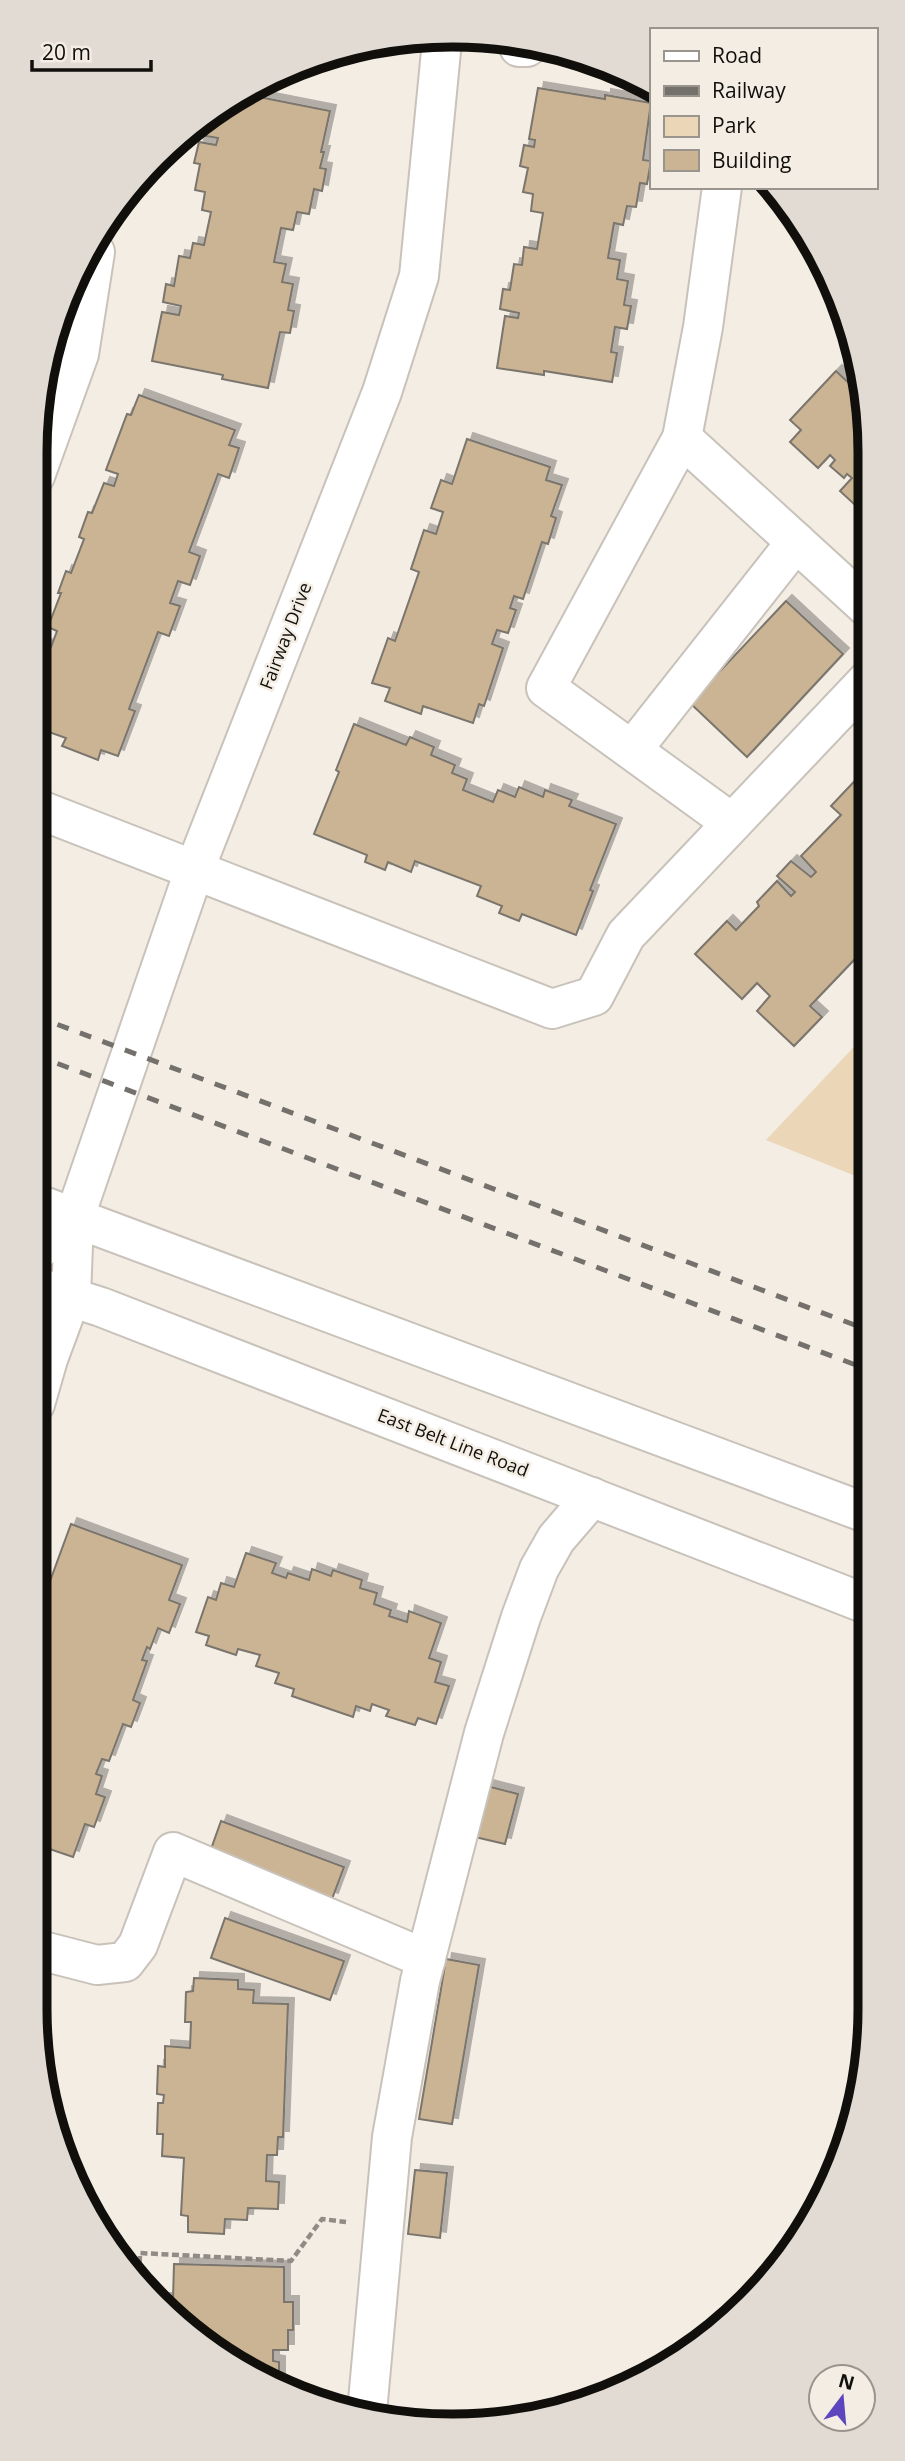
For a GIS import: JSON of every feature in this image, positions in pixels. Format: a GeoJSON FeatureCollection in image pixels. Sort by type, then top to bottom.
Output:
{"type":"FeatureCollection","features":[{"type":"Feature","properties":{"kind":"main road","name":"Fairway Drive"},"geometry":{"type":"LineString","coordinates":[[47,1362],[71,1297],[75,1219],[194,871],[382,392],[419,276],[441,47]]}},
{"type":"Feature","properties":{"kind":"main road"},"geometry":{"type":"LineString","coordinates":[[722,189],[703,327],[682,438],[546,688],[732,823]]}},
{"type":"Feature","properties":{"kind":"main road"},"geometry":{"type":"LineString","coordinates":[[47,442],[79,354],[93,266]]}},
{"type":"Feature","properties":{"kind":"main road"},"geometry":{"type":"LineString","coordinates":[[682,438],[858,599]]}},
{"type":"Feature","properties":{"kind":"main road"},"geometry":{"type":"LineString","coordinates":[[632,750],[796,542]]}},
{"type":"Feature","properties":{"kind":"main road"},"geometry":{"type":"LineString","coordinates":[[47,813],[552,1009],[594,996],[626,935],[858,690]]}},
{"type":"Feature","properties":{"kind":"main road"},"geometry":{"type":"LineString","coordinates":[[47,1208],[858,1510]]}},
{"type":"Feature","properties":{"kind":"main road"},"geometry":{"type":"LineString","coordinates":[[47,1243],[75,1219]]}},
{"type":"Feature","properties":{"kind":"main road","name":"East Belt Line Road"},"geometry":{"type":"LineString","coordinates":[[47,1290],[858,1601]]}},
{"type":"Feature","properties":{"kind":"main road"},"geometry":{"type":"LineString","coordinates":[[368,2405],[391,2137],[426,1959],[484,1733],[521,1617],[539,1569],[556,1539],[592,1497]]}},
{"type":"Feature","properties":{"kind":"main road"},"geometry":{"type":"LineString","coordinates":[[47,1952],[97,1965],[125,1962],[138,1945],[173,1852],[426,1959]]}},
{"type":"Feature","properties":{"kind":"path"},"geometry":{"type":"LineString","coordinates":[[140,2266],[140,2253],[291,2261],[322,2219],[383,2227]]}},
{"type":"Feature","properties":{"kind":"green space"},"geometry":{"type":"Polygon","coordinates":[[[858,1043],[858,1177],[766,1140],[858,1043]]]}},
{"type":"Feature","properties":{"kind":"building"},"geometry":{"type":"Polygon","coordinates":[[[538,88],[605,99],[605,95],[650,103],[643,160],[650,161],[647,184],[640,183],[636,207],[627,206],[623,225],[614,223],[608,258],[620,260],[617,279],[628,281],[624,305],[631,306],[627,329],[615,327],[611,352],[617,353],[612,382],[544,371],[544,375],[497,368],[505,316],[518,318],[519,313],[500,309],[503,289],[510,290],[514,264],[522,265],[524,247],[537,249],[543,213],[531,211],[533,194],[523,192],[528,168],[520,166],[524,145],[534,147],[535,140],[529,139],[538,88]]]}},
{"type":"Feature","properties":{"kind":"building"},"geometry":{"type":"Polygon","coordinates":[[[263,95],[264,98],[330,111],[321,152],[324,152],[320,168],[326,169],[322,191],[314,189],[309,214],[297,212],[293,230],[281,228],[274,262],[286,264],[282,282],[293,284],[288,310],[294,311],[290,333],[280,332],[268,388],[222,379],[223,375],[152,361],[162,312],[179,315],[181,306],[163,302],[166,284],[174,286],[179,256],[190,258],[193,243],[204,245],[211,212],[202,210],[205,192],[195,190],[200,164],[194,163],[199,142],[216,145],[218,138],[206,136],[207,130],[263,95]]]}},
{"type":"Feature","properties":{"kind":"building"},"geometry":{"type":"Polygon","coordinates":[[[836,371],[852,386],[857,426],[858,508],[840,491],[852,478],[847,474],[844,478],[830,466],[835,460],[830,455],[818,468],[790,442],[801,430],[790,420],[836,371]]]}},
{"type":"Feature","properties":{"kind":"building"},"geometry":{"type":"Polygon","coordinates":[[[139,395],[235,430],[229,445],[239,448],[229,478],[218,474],[189,552],[200,556],[190,585],[178,581],[170,603],[180,606],[169,636],[158,632],[129,709],[135,711],[118,756],[101,750],[98,760],[62,746],[66,738],[47,731],[47,646],[51,647],[57,631],[48,627],[66,571],[71,573],[84,539],[79,537],[88,512],[92,513],[104,483],[114,486],[118,474],[106,470],[127,414],[131,415],[139,395]]]}},
{"type":"Feature","properties":{"kind":"building"},"geometry":{"type":"Polygon","coordinates":[[[467,439],[550,467],[546,480],[562,485],[551,516],[556,518],[548,544],[542,542],[523,599],[514,596],[510,608],[516,610],[508,633],[497,630],[492,644],[503,648],[484,706],[479,704],[473,723],[423,706],[421,714],[385,701],[390,688],[372,683],[388,638],[395,641],[419,572],[411,569],[424,530],[436,534],[443,512],[431,508],[441,480],[452,484],[467,439]]]}},
{"type":"Feature","properties":{"kind":"building"},"geometry":{"type":"Polygon","coordinates":[[[786,601],[843,654],[747,757],[690,703],[786,601]]]}},
{"type":"Feature","properties":{"kind":"building"},"geometry":{"type":"Polygon","coordinates":[[[354,724],[406,745],[410,737],[434,747],[431,755],[455,765],[452,773],[467,779],[463,790],[493,802],[498,790],[515,797],[519,787],[543,797],[545,790],[572,800],[569,806],[616,824],[576,935],[522,914],[519,921],[499,913],[502,906],[477,896],[481,886],[415,861],[411,872],[388,862],[385,870],[365,862],[367,855],[314,834],[339,772],[336,770],[354,724]]]}},
{"type":"Feature","properties":{"kind":"building"},"geometry":{"type":"Polygon","coordinates":[[[858,778],[858,963],[854,960],[810,1006],[822,1017],[794,1046],[757,1011],[770,996],[757,983],[742,999],[695,954],[727,921],[736,930],[759,906],[757,902],[777,881],[791,896],[795,892],[777,876],[791,861],[811,877],[816,872],[801,856],[841,815],[831,806],[858,778]]]}},
{"type":"Feature","properties":{"kind":"building"},"geometry":{"type":"Polygon","coordinates":[[[71,1524],[182,1565],[169,1600],[180,1604],[169,1633],[158,1628],[150,1649],[147,1647],[142,1660],[147,1661],[133,1700],[140,1703],[131,1727],[123,1724],[109,1761],[102,1759],[96,1774],[102,1776],[96,1794],[105,1797],[94,1827],[85,1824],[73,1857],[47,1848],[47,1589],[71,1524]]]}},
{"type":"Feature","properties":{"kind":"building"},"geometry":{"type":"Polygon","coordinates":[[[246,1553],[276,1563],[272,1573],[286,1578],[288,1573],[309,1580],[312,1569],[331,1576],[333,1570],[362,1580],[360,1588],[377,1593],[374,1604],[391,1610],[389,1616],[407,1622],[409,1611],[441,1623],[429,1658],[441,1662],[435,1682],[449,1686],[436,1724],[418,1718],[415,1725],[386,1716],[389,1710],[372,1704],[370,1711],[356,1706],[353,1717],[292,1696],[294,1689],[275,1683],[279,1673],[256,1666],[260,1655],[238,1649],[236,1655],[206,1645],[209,1636],[196,1632],[208,1597],[216,1600],[221,1583],[234,1587],[246,1553]]]}},
{"type":"Feature","properties":{"kind":"building"},"geometry":{"type":"Polygon","coordinates":[[[487,1786],[518,1794],[505,1844],[475,1837],[487,1786]]]}},
{"type":"Feature","properties":{"kind":"building"},"geometry":{"type":"Polygon","coordinates":[[[221,1821],[344,1867],[332,1899],[210,1852],[221,1821]]]}},
{"type":"Feature","properties":{"kind":"building"},"geometry":{"type":"Polygon","coordinates":[[[225,1918],[344,1961],[330,2000],[211,1958],[225,1918]]]}},
{"type":"Feature","properties":{"kind":"building"},"geometry":{"type":"Polygon","coordinates":[[[446,1959],[479,1965],[452,2124],[419,2119],[446,1959]]]}},
{"type":"Feature","properties":{"kind":"building"},"geometry":{"type":"Polygon","coordinates":[[[194,1978],[238,1980],[238,1989],[254,1990],[253,2003],[288,2004],[283,2137],[278,2137],[277,2155],[267,2155],[266,2181],[279,2182],[278,2209],[248,2208],[247,2220],[225,2219],[224,2234],[188,2232],[188,2216],[181,2215],[184,2158],[162,2156],[163,2134],[157,2134],[158,2103],[163,2103],[164,2095],[157,2094],[158,2066],[165,2067],[165,2046],[190,2048],[191,2022],[185,2022],[186,1992],[193,1991],[194,1978]]]}},
{"type":"Feature","properties":{"kind":"building"},"geometry":{"type":"Polygon","coordinates":[[[415,2170],[447,2173],[440,2238],[408,2234],[415,2170]]]}},
{"type":"Feature","properties":{"kind":"building"},"geometry":{"type":"Polygon","coordinates":[[[174,2264],[284,2267],[284,2302],[293,2302],[293,2330],[288,2330],[288,2350],[273,2350],[273,2361],[279,2362],[279,2375],[206,2330],[170,2299],[173,2299],[174,2264]]]}},
{"type":"Feature","properties":{"kind":"railway"},"geometry":{"type":"LineString","coordinates":[[47,1021],[858,1326]]}},
{"type":"Feature","properties":{"kind":"railway"},"geometry":{"type":"LineString","coordinates":[[47,1060],[858,1366]]}}]}
